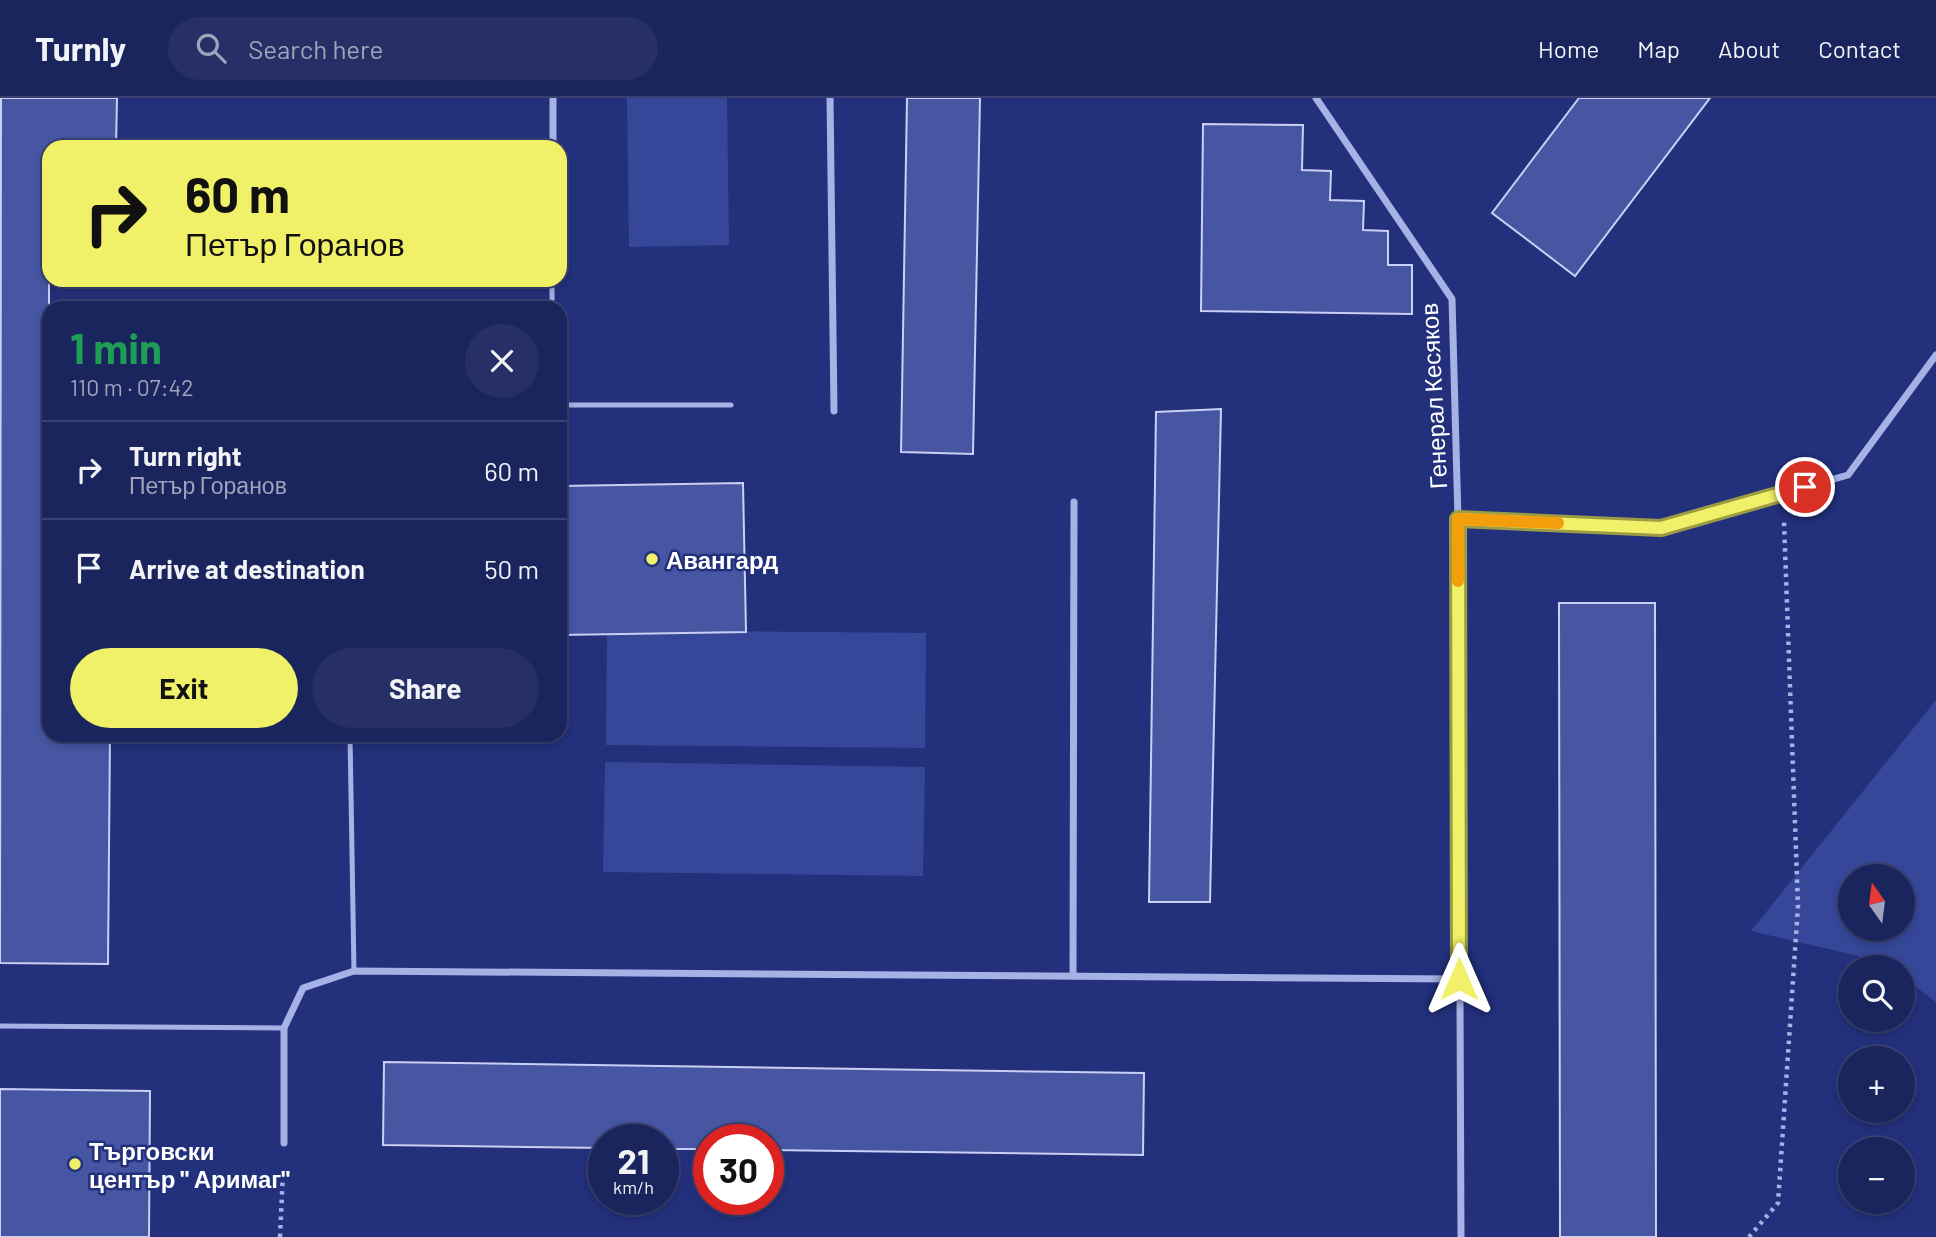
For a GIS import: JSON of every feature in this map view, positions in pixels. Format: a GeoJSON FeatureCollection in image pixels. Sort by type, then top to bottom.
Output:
{"type":"FeatureCollection","features":[{"type":"Feature","properties":{"kind":"street"},"geometry":{"type":"LineString","coordinates":[[553,98],[553,140]]}},
{"type":"Feature","properties":{"kind":"street"},"geometry":{"type":"LineString","coordinates":[[830,98],[834,411]]}},
{"type":"Feature","properties":{"kind":"street","name":"Генерал Кесяков"},"geometry":{"type":"LineString","coordinates":[[1316,98],[1452,299],[1458,519],[1461,1237]]}},
{"type":"Feature","properties":{"kind":"street"},"geometry":{"type":"LineString","coordinates":[[1458,519],[1661,528],[1848,475],[1936,355]]}},
{"type":"Feature","properties":{"kind":"street"},"geometry":{"type":"LineString","coordinates":[[1073,976],[1074,502]]}},
{"type":"Feature","properties":{"kind":"street"},"geometry":{"type":"LineString","coordinates":[[284,1143],[284,1028],[303,988],[354,971],[1459,979]]}},
{"type":"Feature","properties":{"kind":"lane"},"geometry":{"type":"LineString","coordinates":[[567,405],[731,405]]}},
{"type":"Feature","properties":{"kind":"lane"},"geometry":{"type":"LineString","coordinates":[[350,742],[354,971]]}},
{"type":"Feature","properties":{"kind":"lane"},"geometry":{"type":"LineString","coordinates":[[0,1026],[284,1028]]}},
{"type":"Feature","properties":{"kind":"path"},"geometry":{"type":"LineString","coordinates":[[1749,1237],[1778,1203],[1798,906],[1783,494]]}},
{"type":"Feature","properties":{"kind":"path"},"geometry":{"type":"LineString","coordinates":[[280,1237],[284,1143]]}},
{"type":"Feature","properties":{"kind":"shaded area"},"geometry":{"type":"Polygon","coordinates":[[[627,98],[727,98],[729,245],[629,247],[627,98]]]}},
{"type":"Feature","properties":{"kind":"shaded area"},"geometry":{"type":"Polygon","coordinates":[[[607,630],[926,633],[925,748],[606,745],[607,630]]]}},
{"type":"Feature","properties":{"kind":"shaded area"},"geometry":{"type":"Polygon","coordinates":[[[1936,700],[1936,1002],[1915,987],[1915,955],[1854,955],[1751,931],[1936,700]]]}},
{"type":"Feature","properties":{"kind":"shaded area"},"geometry":{"type":"Polygon","coordinates":[[[605,762],[925,767],[923,876],[603,872],[605,762]]]}},
{"type":"Feature","properties":{"kind":"building"},"geometry":{"type":"Polygon","coordinates":[[[1,98],[117,98],[116,140],[42,140],[42,287],[49,287],[49,301],[42,301],[42,742],[110,742],[108,964],[0,963],[1,98]]]}},
{"type":"Feature","properties":{"kind":"building"},"geometry":{"type":"Polygon","coordinates":[[[907,98],[980,98],[973,454],[901,452],[907,98]]]}},
{"type":"Feature","properties":{"kind":"building"},"geometry":{"type":"Polygon","coordinates":[[[1579,98],[1710,98],[1575,276],[1492,213],[1579,98]]]}},
{"type":"Feature","properties":{"kind":"building"},"geometry":{"type":"Polygon","coordinates":[[[1203,124],[1303,125],[1302,170],[1331,171],[1330,200],[1364,201],[1363,230],[1388,231],[1388,265],[1412,265],[1412,314],[1201,311],[1203,124]]]}},
{"type":"Feature","properties":{"kind":"building"},"geometry":{"type":"Polygon","coordinates":[[[1221,409],[1210,902],[1149,902],[1156,412],[1221,409]]]}},
{"type":"Feature","properties":{"kind":"building","name":"Авангард"},"geometry":{"type":"Polygon","coordinates":[[[743,483],[746,632],[567,635],[567,486],[743,483]]]}},
{"type":"Feature","properties":{"kind":"building"},"geometry":{"type":"Polygon","coordinates":[[[1559,603],[1655,603],[1656,1237],[1560,1237],[1559,603]]]}},
{"type":"Feature","properties":{"kind":"building"},"geometry":{"type":"Polygon","coordinates":[[[384,1062],[1144,1073],[1143,1155],[784,1150],[784,1124],[693,1124],[693,1149],[679,1149],[679,1124],[588,1124],[588,1148],[383,1145],[384,1062]]]}},
{"type":"Feature","properties":{"kind":"building","name":"Търговски център \" Аримаг\""},"geometry":{"type":"Polygon","coordinates":[[[0,1089],[150,1091],[149,1237],[0,1237],[0,1089]]]}},
{"type":"Feature","properties":{"kind":"slow traffic"},"geometry":{"type":"LineString","coordinates":[[1458,581],[1458,519],[1558,523]]}},
{"type":"Feature","properties":{"kind":"place","name":"Авангард"},"geometry":{"type":"Point","coordinates":[652,559]}},
{"type":"Feature","properties":{"kind":"place","name":"Търговски център \" Аримаг\""},"geometry":{"type":"Point","coordinates":[75,1164]}},
{"type":"Feature","properties":{"kind":"route"},"geometry":{"type":"LineString","coordinates":[[1459,979],[1458,519],[1661,528],[1805,487]]}}]}
